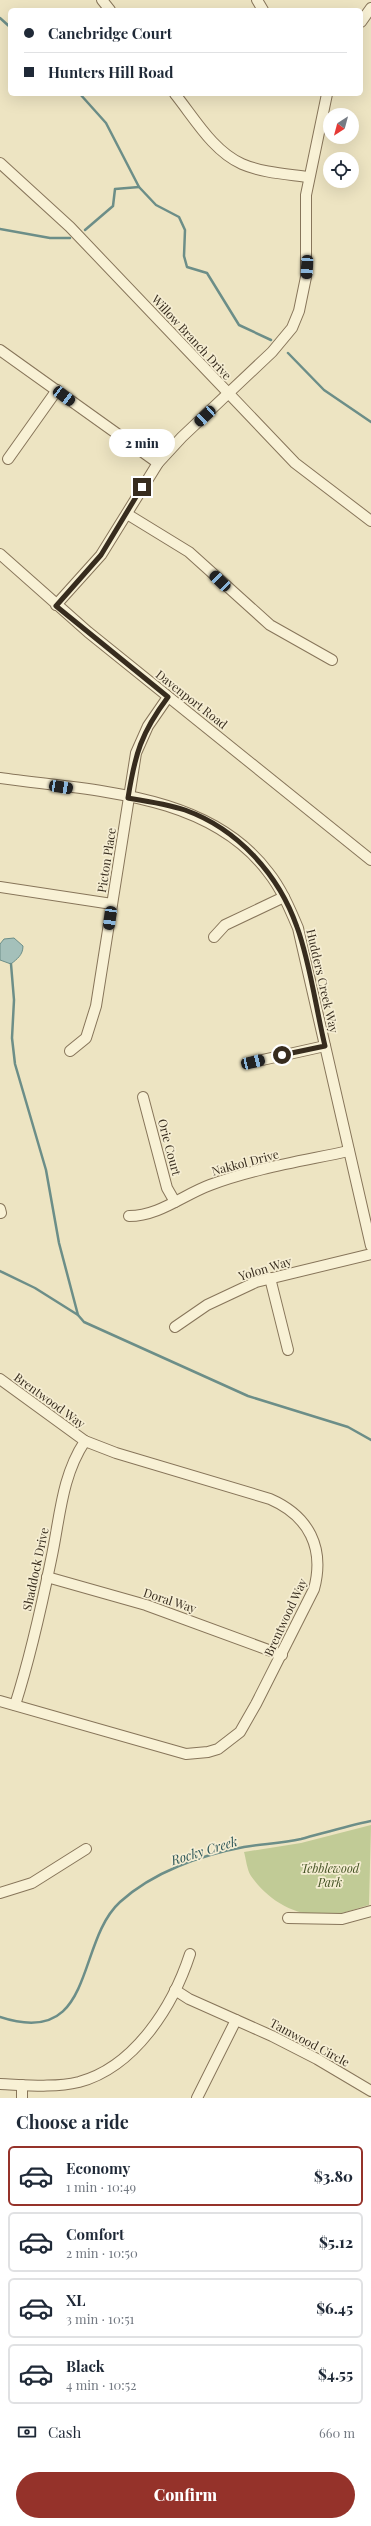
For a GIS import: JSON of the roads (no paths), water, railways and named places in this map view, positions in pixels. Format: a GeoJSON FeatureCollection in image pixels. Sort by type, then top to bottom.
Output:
{"type":"FeatureCollection","features":[{"type":"Feature","properties":{"kind":"street"},"geometry":{"type":"LineString","coordinates":[[102,0],[108,8]]}},
{"type":"Feature","properties":{"kind":"street"},"geometry":{"type":"LineString","coordinates":[[363,19],[371,8]]}},
{"type":"Feature","properties":{"kind":"street"},"geometry":{"type":"LineString","coordinates":[[177,96],[213,142],[236,161],[276,173],[308,177]]}},
{"type":"Feature","properties":{"kind":"street"},"geometry":{"type":"LineString","coordinates":[[56,606],[101,555],[158,463],[286,336],[299,311],[306,277],[306,195],[308,177],[327,96]]}},
{"type":"Feature","properties":{"kind":"street","name":"Willow Branch Drive"},"geometry":{"type":"LineString","coordinates":[[0,163],[70,227],[294,463],[371,521]]}},
{"type":"Feature","properties":{"kind":"street"},"geometry":{"type":"LineString","coordinates":[[0,350],[158,463]]}},
{"type":"Feature","properties":{"kind":"street"},"geometry":{"type":"LineString","coordinates":[[8,459],[57,390]]}},
{"type":"Feature","properties":{"kind":"street"},"geometry":{"type":"LineString","coordinates":[[127,514],[189,552],[270,626],[332,660]]}},
{"type":"Feature","properties":{"kind":"street","name":"Davenport Road"},"geometry":{"type":"LineString","coordinates":[[0,554],[56,606],[371,860]]}},
{"type":"Feature","properties":{"kind":"street","name":"Picton Place"},"geometry":{"type":"LineString","coordinates":[[70,1051],[83,1041],[90,1028],[100,985],[128,798],[140,742],[148,726],[168,697]]}},
{"type":"Feature","properties":{"kind":"street","name":"Hudders Creek Way"},"geometry":{"type":"LineString","coordinates":[[0,778],[128,798],[184,810],[220,828],[263,866],[284,897],[298,928],[371,1246]]}},
{"type":"Feature","properties":{"kind":"street"},"geometry":{"type":"LineString","coordinates":[[0,887],[112,904]]}},
{"type":"Feature","properties":{"kind":"street"},"geometry":{"type":"LineString","coordinates":[[214,937],[225,925],[284,897]]}},
{"type":"Feature","properties":{"kind":"street"},"geometry":{"type":"LineString","coordinates":[[253,1062],[325,1046]]}},
{"type":"Feature","properties":{"kind":"street","name":"Orie Court"},"geometry":{"type":"LineString","coordinates":[[143,1097],[167,1188],[175,1202]]}},
{"type":"Feature","properties":{"kind":"street","name":"Nakkol Drive"},"geometry":{"type":"LineString","coordinates":[[129,1216],[144,1216],[208,1185],[233,1177],[349,1151]]}},
{"type":"Feature","properties":{"kind":"street","name":"Yolon Way"},"geometry":{"type":"LineString","coordinates":[[175,1327],[207,1305],[238,1289],[270,1278],[371,1254]]}},
{"type":"Feature","properties":{"kind":"street"},"geometry":{"type":"LineString","coordinates":[[270,1278],[288,1350]]}},
{"type":"Feature","properties":{"kind":"street","name":"Brentwood Way"},"geometry":{"type":"LineString","coordinates":[[0,1380],[84,1441],[116,1453],[270,1499],[300,1518],[312,1536],[318,1564],[318,1577],[314,1589],[282,1655],[240,1732],[223,1746],[208,1752],[186,1754],[0,1701]]}},
{"type":"Feature","properties":{"kind":"street","name":"Shaddock Drive"},"geometry":{"type":"LineString","coordinates":[[15,1705],[48,1577],[66,1479],[76,1454],[84,1441]]}},
{"type":"Feature","properties":{"kind":"street","name":"Doral Way"},"geometry":{"type":"LineString","coordinates":[[48,1577],[146,1605],[282,1655]]}},
{"type":"Feature","properties":{"kind":"street"},"geometry":{"type":"LineString","coordinates":[[0,1893],[32,1883],[86,1849]]}},
{"type":"Feature","properties":{"kind":"street"},"geometry":{"type":"LineString","coordinates":[[288,1918],[331,1920],[351,1917],[371,1911]]}},
{"type":"Feature","properties":{"kind":"street"},"geometry":{"type":"LineString","coordinates":[[0,2084],[22,2085],[78,2082],[112,2067],[129,2054],[144,2037],[175,1990],[190,1954]]}},
{"type":"Feature","properties":{"kind":"street","name":"Tamwood Circle"},"geometry":{"type":"LineString","coordinates":[[175,1990],[189,1999],[310,2055],[371,2091]]}},
{"type":"Feature","properties":{"kind":"street"},"geometry":{"type":"LineString","coordinates":[[197,2098],[236,2020]]}},
{"type":"Feature","properties":{"kind":"street"},"geometry":{"type":"LineString","coordinates":[[22,2085],[22,2098]]}},
{"type":"Feature","properties":{"kind":"water"},"geometry":{"type":"Polygon","coordinates":[[[14,938],[23,946],[23,949],[19,956],[11,964],[0,960],[0,944],[4,939],[14,938]]]}},
{"type":"Feature","properties":{"kind":"waterway"},"geometry":{"type":"LineString","coordinates":[[0,18],[8,25]]}},
{"type":"Feature","properties":{"kind":"waterway"},"geometry":{"type":"LineString","coordinates":[[82,96],[106,123],[139,187],[156,205],[179,217],[185,230],[184,256],[187,267],[207,273],[239,325],[271,340]]}},
{"type":"Feature","properties":{"kind":"waterway"},"geometry":{"type":"LineString","coordinates":[[85,230],[113,206],[115,189],[139,187]]}},
{"type":"Feature","properties":{"kind":"waterway"},"geometry":{"type":"LineString","coordinates":[[0,229],[50,238],[70,238]]}},
{"type":"Feature","properties":{"kind":"waterway"},"geometry":{"type":"LineString","coordinates":[[288,353],[324,390],[371,422]]}},
{"type":"Feature","properties":{"kind":"waterway"},"geometry":{"type":"LineString","coordinates":[[11,964],[14,1000],[12,1038],[15,1064],[46,1170],[59,1243],[78,1315],[84,1322],[248,1396],[348,1427],[371,1440]]}},
{"type":"Feature","properties":{"kind":"waterway"},"geometry":{"type":"LineString","coordinates":[[0,1271],[35,1288],[78,1315]]}},
{"type":"Feature","properties":{"kind":"waterway","name":"Rocky Creek"},"geometry":{"type":"LineString","coordinates":[[0,2017],[31,2023],[53,2018],[68,2005],[79,1987],[106,1920],[120,1902],[133,1891],[162,1874],[178,1866],[228,1850],[287,1842],[371,1821]]}},
{"type":"Feature","properties":{"kind":"park label","name":"Tebblewood Park"},"geometry":{"type":"Point","coordinates":[330,1875]}}]}
